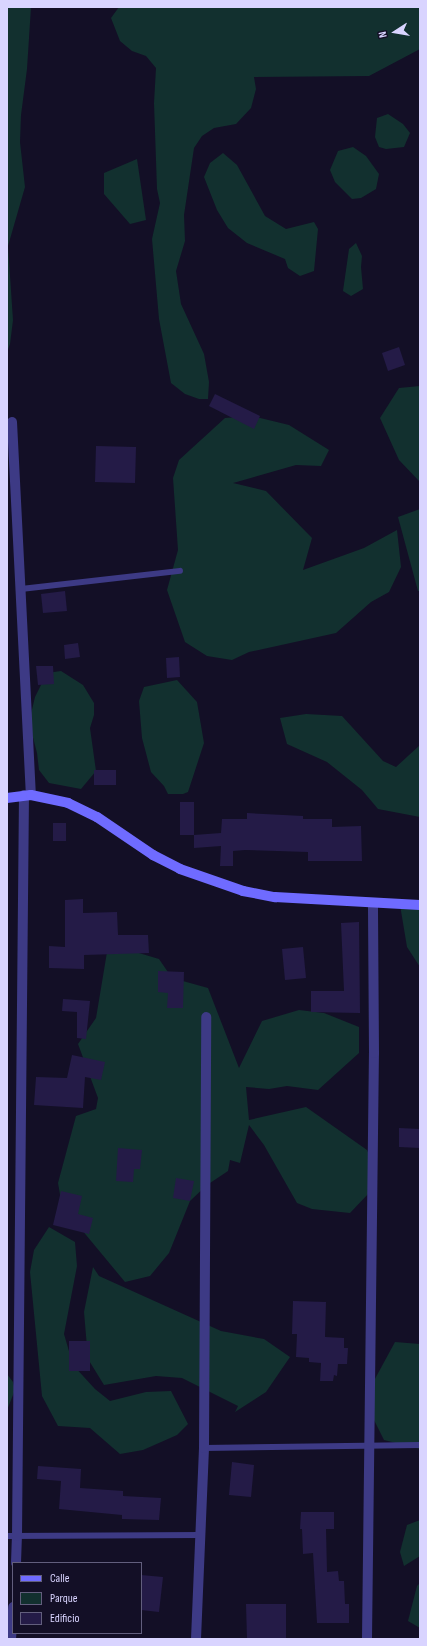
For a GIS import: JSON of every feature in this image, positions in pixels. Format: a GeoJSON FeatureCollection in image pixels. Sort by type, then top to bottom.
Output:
{"type":"FeatureCollection","features":[{"type":"Feature","properties":{"kind":"main road"},"geometry":{"type":"LineString","coordinates":[[7,798],[28,795],[68,803],[97,817],[153,855],[180,869],[243,891],[275,897],[420,905]]}},
{"type":"Feature","properties":{"kind":"street"},"geometry":{"type":"LineString","coordinates":[[12,422],[22,589],[28,795],[18,1536],[16,1562]]}},
{"type":"Feature","properties":{"kind":"street"},"geometry":{"type":"LineString","coordinates":[[367,1639],[374,1061],[373,903]]}},
{"type":"Feature","properties":{"kind":"street"},"geometry":{"type":"LineString","coordinates":[[196,1639],[204,1448],[206,1017]]}},
{"type":"Feature","properties":{"kind":"street"},"geometry":{"type":"LineString","coordinates":[[11,1639],[12,1623]]}},
{"type":"Feature","properties":{"kind":"lane"},"geometry":{"type":"LineString","coordinates":[[22,589],[180,571]]}},
{"type":"Feature","properties":{"kind":"lane"},"geometry":{"type":"LineString","coordinates":[[204,1448],[420,1445]]}},
{"type":"Feature","properties":{"kind":"lane"},"geometry":{"type":"LineString","coordinates":[[7,1536],[201,1535]]}},
{"type":"Feature","properties":{"kind":"green space"},"geometry":{"type":"Polygon","coordinates":[[[7,7],[31,7],[20,142],[25,187],[8,246],[13,320],[10,344],[7,352],[7,7]]]}},
{"type":"Feature","properties":{"kind":"green space"},"geometry":{"type":"Polygon","coordinates":[[[119,7],[420,7],[420,49],[369,76],[254,77],[256,89],[251,108],[236,124],[214,128],[202,136],[194,148],[184,215],[185,241],[176,271],[181,304],[204,354],[209,382],[208,399],[199,399],[185,394],[171,383],[159,319],[152,239],[160,203],[157,189],[154,103],[156,68],[146,56],[132,51],[120,41],[111,18],[119,7]]]}},
{"type":"Feature","properties":{"kind":"green space"},"geometry":{"type":"Polygon","coordinates":[[[388,114],[403,124],[410,133],[404,147],[386,149],[379,147],[375,137],[377,118],[388,114]]]}},
{"type":"Feature","properties":{"kind":"green space"},"geometry":{"type":"Polygon","coordinates":[[[353,147],[366,156],[379,174],[376,189],[361,198],[352,199],[335,182],[330,170],[338,151],[353,147]]]}},
{"type":"Feature","properties":{"kind":"green space"},"geometry":{"type":"Polygon","coordinates":[[[223,153],[237,165],[265,216],[286,229],[314,222],[318,229],[314,271],[300,276],[288,268],[285,259],[247,243],[228,228],[217,210],[204,177],[210,163],[223,153]]]}},
{"type":"Feature","properties":{"kind":"green space"},"geometry":{"type":"Polygon","coordinates":[[[137,159],[146,220],[130,224],[104,194],[104,173],[137,159]]]}},
{"type":"Feature","properties":{"kind":"green space"},"geometry":{"type":"Polygon","coordinates":[[[356,243],[362,256],[361,267],[363,289],[351,296],[343,291],[349,249],[356,243]]]}},
{"type":"Feature","properties":{"kind":"green space"},"geometry":{"type":"Polygon","coordinates":[[[420,386],[420,482],[399,460],[380,418],[399,388],[420,386]]]}},
{"type":"Feature","properties":{"kind":"green space"},"geometry":{"type":"Polygon","coordinates":[[[252,416],[289,425],[329,450],[321,466],[296,465],[233,483],[266,491],[312,538],[303,570],[364,548],[397,530],[401,567],[389,592],[371,602],[336,633],[249,652],[232,660],[207,656],[185,642],[167,590],[178,550],[173,478],[179,460],[225,418],[252,416]]]}},
{"type":"Feature","properties":{"kind":"green space"},"geometry":{"type":"Polygon","coordinates":[[[420,509],[420,591],[418,591],[398,517],[420,509]]]}},
{"type":"Feature","properties":{"kind":"green space"},"geometry":{"type":"Polygon","coordinates":[[[61,671],[83,685],[94,703],[94,715],[90,728],[96,771],[81,789],[49,783],[39,770],[37,753],[29,722],[35,697],[47,673],[61,671]]]}},
{"type":"Feature","properties":{"kind":"green space"},"geometry":{"type":"Polygon","coordinates":[[[177,680],[197,702],[204,743],[188,792],[183,794],[168,794],[164,786],[151,772],[142,738],[139,701],[144,687],[177,680]]]}},
{"type":"Feature","properties":{"kind":"green space"},"geometry":{"type":"Polygon","coordinates":[[[306,714],[342,716],[383,761],[396,767],[420,745],[420,817],[378,809],[362,790],[327,762],[287,744],[280,718],[306,714]]]}},
{"type":"Feature","properties":{"kind":"green space"},"geometry":{"type":"Polygon","coordinates":[[[420,903],[420,967],[407,947],[400,905],[420,903]]]}},
{"type":"Feature","properties":{"kind":"green space"},"geometry":{"type":"Polygon","coordinates":[[[122,948],[159,959],[172,978],[208,988],[239,1068],[262,1021],[299,1010],[324,1013],[359,1027],[359,1053],[318,1090],[287,1086],[269,1089],[246,1087],[249,1120],[306,1107],[367,1150],[374,1165],[370,1192],[350,1213],[312,1209],[297,1203],[264,1145],[249,1125],[240,1163],[230,1160],[228,1171],[207,1185],[190,1201],[169,1253],[150,1276],[125,1282],[62,1206],[58,1183],[76,1116],[96,1109],[98,1098],[78,1044],[96,1018],[107,952],[122,948]]]}},
{"type":"Feature","properties":{"kind":"green space"},"geometry":{"type":"Polygon","coordinates":[[[49,1227],[75,1242],[77,1266],[64,1334],[73,1365],[95,1389],[110,1401],[146,1392],[171,1391],[188,1424],[177,1435],[143,1450],[120,1454],[90,1428],[58,1426],[42,1396],[30,1272],[34,1250],[49,1227]]]}},
{"type":"Feature","properties":{"kind":"green space"},"geometry":{"type":"Polygon","coordinates":[[[93,1267],[99,1276],[221,1331],[264,1339],[290,1357],[266,1392],[235,1412],[238,1406],[182,1378],[156,1376],[104,1385],[88,1359],[84,1312],[93,1267]]]}},
{"type":"Feature","properties":{"kind":"green space"},"geometry":{"type":"Polygon","coordinates":[[[395,1342],[420,1344],[420,1449],[384,1440],[368,1408],[370,1388],[395,1342]]]}},
{"type":"Feature","properties":{"kind":"green space"},"geometry":{"type":"Polygon","coordinates":[[[7,1374],[13,1382],[15,1390],[7,1410],[7,1374]]]}},
{"type":"Feature","properties":{"kind":"green space"},"geometry":{"type":"Polygon","coordinates":[[[420,1520],[420,1556],[404,1566],[400,1552],[407,1525],[420,1520]]]}},
{"type":"Feature","properties":{"kind":"green space"},"geometry":{"type":"Polygon","coordinates":[[[420,1583],[420,1628],[408,1621],[417,1586],[420,1583]]]}},
{"type":"Feature","properties":{"kind":"building"},"geometry":{"type":"Polygon","coordinates":[[[399,347],[405,365],[388,371],[382,353],[399,347]]]}},
{"type":"Feature","properties":{"kind":"building"},"geometry":{"type":"Polygon","coordinates":[[[215,394],[260,416],[254,429],[209,406],[215,394]]]}},
{"type":"Feature","properties":{"kind":"building"},"geometry":{"type":"Polygon","coordinates":[[[96,446],[136,447],[135,483],[95,482],[96,446]]]}},
{"type":"Feature","properties":{"kind":"building"},"geometry":{"type":"Polygon","coordinates":[[[65,591],[67,611],[43,613],[41,594],[65,591]]]}},
{"type":"Feature","properties":{"kind":"building"},"geometry":{"type":"Polygon","coordinates":[[[78,643],[80,657],[65,659],[64,645],[78,643]]]}},
{"type":"Feature","properties":{"kind":"building"},"geometry":{"type":"Polygon","coordinates":[[[179,657],[180,677],[167,678],[166,658],[179,657]]]}},
{"type":"Feature","properties":{"kind":"building"},"geometry":{"type":"Polygon","coordinates":[[[36,666],[53,666],[54,684],[38,685],[36,666]]]}},
{"type":"Feature","properties":{"kind":"building"},"geometry":{"type":"Polygon","coordinates":[[[94,770],[116,770],[116,785],[94,785],[94,770]]]}},
{"type":"Feature","properties":{"kind":"building"},"geometry":{"type":"Polygon","coordinates":[[[180,802],[194,802],[194,835],[180,835],[180,802]]]}},
{"type":"Feature","properties":{"kind":"building"},"geometry":{"type":"Polygon","coordinates":[[[247,813],[303,816],[303,819],[332,819],[332,827],[361,826],[362,861],[308,861],[308,852],[245,850],[233,851],[233,866],[220,866],[221,846],[194,848],[194,835],[221,833],[222,819],[247,819],[247,813]]]}},
{"type":"Feature","properties":{"kind":"building"},"geometry":{"type":"Polygon","coordinates":[[[53,823],[66,823],[66,841],[53,841],[53,823]]]}},
{"type":"Feature","properties":{"kind":"building"},"geometry":{"type":"Polygon","coordinates":[[[83,899],[83,913],[117,912],[118,935],[148,935],[149,953],[84,955],[84,969],[49,968],[49,946],[65,947],[65,900],[83,899]]]}},
{"type":"Feature","properties":{"kind":"building"},"geometry":{"type":"Polygon","coordinates":[[[359,922],[360,1013],[311,1012],[311,991],[344,991],[341,923],[359,922]]]}},
{"type":"Feature","properties":{"kind":"building"},"geometry":{"type":"Polygon","coordinates":[[[303,947],[306,978],[285,980],[282,949],[303,947]]]}},
{"type":"Feature","properties":{"kind":"building"},"geometry":{"type":"Polygon","coordinates":[[[158,971],[184,972],[183,1008],[167,1008],[168,993],[158,992],[158,971]]]}},
{"type":"Feature","properties":{"kind":"building"},"geometry":{"type":"Polygon","coordinates":[[[63,999],[90,1001],[86,1039],[77,1038],[77,1012],[62,1011],[63,999]]]}},
{"type":"Feature","properties":{"kind":"building"},"geometry":{"type":"Polygon","coordinates":[[[72,1055],[105,1062],[101,1080],[85,1077],[83,1108],[34,1105],[36,1077],[67,1078],[72,1055]]]}},
{"type":"Feature","properties":{"kind":"building"},"geometry":{"type":"Polygon","coordinates":[[[399,1128],[420,1129],[420,1148],[399,1147],[399,1128]]]}},
{"type":"Feature","properties":{"kind":"building"},"geometry":{"type":"Polygon","coordinates":[[[118,1148],[142,1150],[140,1169],[134,1169],[133,1182],[116,1181],[118,1148]]]}},
{"type":"Feature","properties":{"kind":"building"},"geometry":{"type":"Polygon","coordinates":[[[176,1178],[194,1181],[190,1201],[173,1198],[176,1178]]]}},
{"type":"Feature","properties":{"kind":"building"},"geometry":{"type":"Polygon","coordinates":[[[61,1191],[82,1196],[78,1214],[93,1218],[89,1234],[53,1225],[61,1191]]]}},
{"type":"Feature","properties":{"kind":"building"},"geometry":{"type":"Polygon","coordinates":[[[293,1301],[326,1302],[325,1337],[344,1338],[344,1348],[348,1348],[347,1364],[338,1364],[337,1376],[334,1375],[333,1381],[320,1381],[321,1363],[309,1362],[309,1358],[296,1357],[297,1334],[292,1334],[293,1301]]]}},
{"type":"Feature","properties":{"kind":"building"},"geometry":{"type":"Polygon","coordinates":[[[69,1341],[90,1341],[90,1371],[69,1371],[69,1341]]]}},
{"type":"Feature","properties":{"kind":"building"},"geometry":{"type":"Polygon","coordinates":[[[232,1462],[254,1465],[251,1497],[229,1495],[232,1462]]]}},
{"type":"Feature","properties":{"kind":"building"},"geometry":{"type":"Polygon","coordinates":[[[38,1466],[81,1469],[80,1488],[123,1491],[123,1496],[161,1498],[159,1520],[122,1519],[122,1515],[59,1509],[61,1481],[37,1479],[38,1466]]]}},
{"type":"Feature","properties":{"kind":"building"},"geometry":{"type":"Polygon","coordinates":[[[301,1512],[334,1512],[334,1529],[326,1529],[327,1572],[338,1571],[339,1581],[344,1581],[345,1604],[349,1604],[349,1623],[317,1623],[313,1553],[303,1554],[302,1529],[300,1529],[301,1512]]]}},
{"type":"Feature","properties":{"kind":"building"},"geometry":{"type":"Polygon","coordinates":[[[142,1575],[163,1577],[159,1612],[142,1610],[142,1575]]]}},
{"type":"Feature","properties":{"kind":"building"},"geometry":{"type":"Polygon","coordinates":[[[246,1604],[286,1604],[286,1639],[247,1639],[246,1604]]]}}]}
